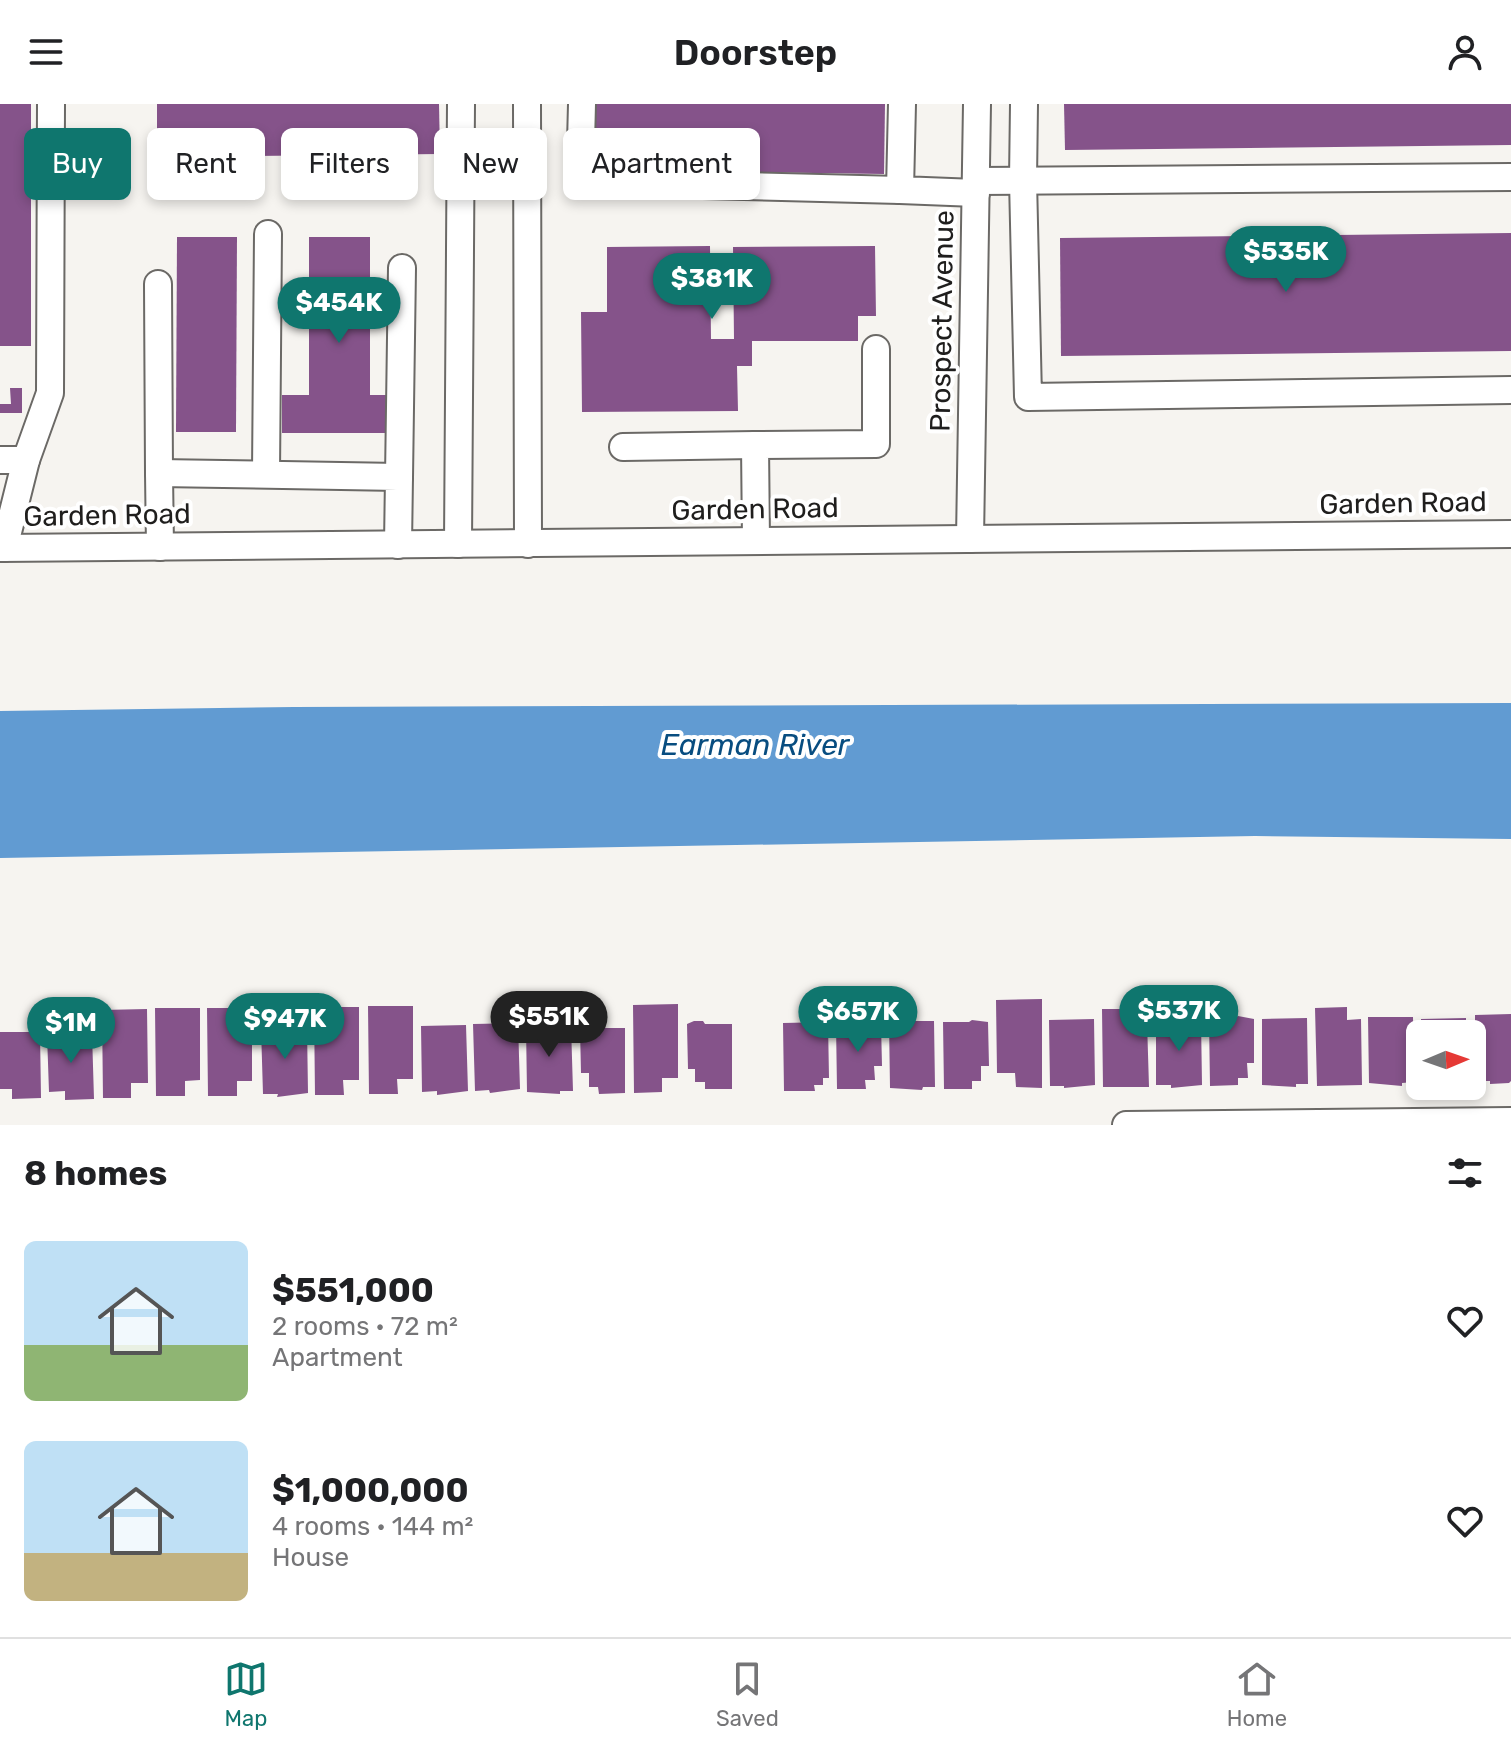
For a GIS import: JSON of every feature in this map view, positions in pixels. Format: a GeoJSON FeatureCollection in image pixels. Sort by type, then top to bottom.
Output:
{"type":"FeatureCollection","features":[{"type":"Feature","properties":{"kind":"street"},"geometry":{"type":"LineString","coordinates":[[2,548],[13,460],[50,393],[51,104]]}},
{"type":"Feature","properties":{"kind":"street"},"geometry":{"type":"LineString","coordinates":[[461,104],[461,128]]}},
{"type":"Feature","properties":{"kind":"street"},"geometry":{"type":"LineString","coordinates":[[527,104],[527,128]]}},
{"type":"Feature","properties":{"kind":"street"},"geometry":{"type":"LineString","coordinates":[[582,104],[580,182],[900,190],[976,187],[1023,180],[1511,177]]}},
{"type":"Feature","properties":{"kind":"street"},"geometry":{"type":"LineString","coordinates":[[900,190],[902,104]]}},
{"type":"Feature","properties":{"kind":"street","name":"Prospect Avenue"},"geometry":{"type":"LineString","coordinates":[[970,539],[977,104]]}},
{"type":"Feature","properties":{"kind":"street"},"geometry":{"type":"LineString","coordinates":[[1024,104],[1028,397],[1511,390]]}},
{"type":"Feature","properties":{"kind":"street"},"geometry":{"type":"LineString","coordinates":[[458,544],[460,200]]}},
{"type":"Feature","properties":{"kind":"street"},"geometry":{"type":"LineString","coordinates":[[527,200],[528,544]]}},
{"type":"Feature","properties":{"kind":"street"},"geometry":{"type":"LineString","coordinates":[[266,474],[268,234]]}},
{"type":"Feature","properties":{"kind":"street"},"geometry":{"type":"LineString","coordinates":[[398,545],[402,268]]}},
{"type":"Feature","properties":{"kind":"street"},"geometry":{"type":"LineString","coordinates":[[158,284],[160,547]]}},
{"type":"Feature","properties":{"kind":"street"},"geometry":{"type":"LineString","coordinates":[[623,447],[876,444],[876,349]]}},
{"type":"Feature","properties":{"kind":"street"},"geometry":{"type":"LineString","coordinates":[[755,445],[756,541]]}},
{"type":"Feature","properties":{"kind":"street"},"geometry":{"type":"LineString","coordinates":[[159,473],[399,477]]}},
{"type":"Feature","properties":{"kind":"street","name":"Garden Road"},"geometry":{"type":"LineString","coordinates":[[2,548],[1511,534]]}},
{"type":"Feature","properties":{"kind":"street"},"geometry":{"type":"LineString","coordinates":[[1126,1125],[1511,1121]]}},
{"type":"Feature","properties":{"kind":"water","name":"Earman River"},"geometry":{"type":"Polygon","coordinates":[[[1511,703],[1511,839],[1255,836],[0,858],[0,711],[294,707],[1511,703]]]}},
{"type":"Feature","properties":{"kind":"building"},"geometry":{"type":"Polygon","coordinates":[[[0,104],[31,104],[31,128],[24,128],[24,200],[31,200],[31,346],[0,346],[0,104]]]}},
{"type":"Feature","properties":{"kind":"building"},"geometry":{"type":"Polygon","coordinates":[[[157,104],[439,104],[439,128],[434,128],[434,154],[418,154],[418,128],[281,128],[281,156],[265,156],[265,128],[157,128],[157,104]]]}},
{"type":"Feature","properties":{"kind":"building"},"geometry":{"type":"Polygon","coordinates":[[[592,104],[885,104],[884,174],[760,172],[760,128],[592,128],[592,104]]]}},
{"type":"Feature","properties":{"kind":"building"},"geometry":{"type":"Polygon","coordinates":[[[1064,104],[1511,104],[1511,145],[1065,150],[1064,104]]]}},
{"type":"Feature","properties":{"kind":"building"},"geometry":{"type":"Polygon","coordinates":[[[1511,233],[1511,351],[1061,356],[1060,238],[1511,233]]]}},
{"type":"Feature","properties":{"kind":"building"},"geometry":{"type":"Polygon","coordinates":[[[177,237],[237,237],[236,432],[176,432],[177,237]]]}},
{"type":"Feature","properties":{"kind":"building"},"geometry":{"type":"Polygon","coordinates":[[[309,237],[370,237],[370,395],[391,395],[391,433],[282,433],[282,395],[309,395],[309,237]]]}},
{"type":"Feature","properties":{"kind":"building"},"geometry":{"type":"Polygon","coordinates":[[[710,246],[711,339],[734,339],[733,247],[875,246],[876,316],[858,316],[858,341],[752,341],[752,366],[737,366],[738,411],[582,412],[581,312],[607,312],[607,247],[710,246]]]}},
{"type":"Feature","properties":{"kind":"building"},"geometry":{"type":"Polygon","coordinates":[[[10,388],[22,388],[22,413],[0,413],[0,404],[11,404],[10,388]]]}},
{"type":"Feature","properties":{"kind":"building"},"geometry":{"type":"Polygon","coordinates":[[[1042,999],[1042,1088],[1016,1087],[1015,1073],[997,1073],[996,1000],[1042,999]]]}},
{"type":"Feature","properties":{"kind":"building"},"geometry":{"type":"Polygon","coordinates":[[[678,1004],[678,1078],[662,1078],[662,1092],[634,1093],[633,1005],[678,1004]]]}},
{"type":"Feature","properties":{"kind":"building"},"geometry":{"type":"Polygon","coordinates":[[[368,1006],[413,1006],[413,1079],[397,1079],[398,1094],[369,1094],[368,1006]]]}},
{"type":"Feature","properties":{"kind":"building"},"geometry":{"type":"Polygon","coordinates":[[[314,1007],[359,1007],[359,1080],[343,1080],[344,1095],[315,1095],[314,1007]]]}},
{"type":"Feature","properties":{"kind":"building"},"geometry":{"type":"Polygon","coordinates":[[[1347,1007],[1347,1020],[1361,1019],[1362,1085],[1317,1086],[1315,1008],[1347,1007]]]}},
{"type":"Feature","properties":{"kind":"building"},"geometry":{"type":"Polygon","coordinates":[[[155,1008],[200,1008],[200,1080],[185,1081],[185,1096],[156,1096],[155,1008]]]}},
{"type":"Feature","properties":{"kind":"building"},"geometry":{"type":"Polygon","coordinates":[[[207,1008],[252,1008],[252,1081],[237,1081],[237,1096],[208,1096],[207,1008]]]}},
{"type":"Feature","properties":{"kind":"building"},"geometry":{"type":"Polygon","coordinates":[[[147,1009],[148,1083],[131,1083],[131,1098],[103,1098],[102,1010],[147,1009]]]}},
{"type":"Feature","properties":{"kind":"building"},"geometry":{"type":"Polygon","coordinates":[[[1102,1009],[1134,1009],[1134,1021],[1147,1021],[1149,1087],[1103,1087],[1102,1009]]]}},
{"type":"Feature","properties":{"kind":"building"},"geometry":{"type":"Polygon","coordinates":[[[1511,1014],[1509,1083],[1490,1084],[1486,1081],[1486,1020],[1475,1020],[1475,1015],[1511,1014]]]}},
{"type":"Feature","properties":{"kind":"building"},"geometry":{"type":"Polygon","coordinates":[[[1238,1016],[1254,1019],[1254,1063],[1247,1063],[1248,1078],[1238,1078],[1238,1085],[1210,1086],[1209,1019],[1234,1019],[1238,1016]]]}},
{"type":"Feature","properties":{"kind":"building"},"geometry":{"type":"Polygon","coordinates":[[[1368,1017],[1413,1017],[1413,1020],[1406,1020],[1406,1083],[1402,1086],[1369,1083],[1368,1017]]]}},
{"type":"Feature","properties":{"kind":"building"},"geometry":{"type":"Polygon","coordinates":[[[1307,1018],[1308,1084],[1296,1084],[1296,1087],[1262,1085],[1262,1019],[1307,1018]]]}},
{"type":"Feature","properties":{"kind":"building"},"geometry":{"type":"Polygon","coordinates":[[[1466,1018],[1466,1020],[1421,1020],[1466,1018]]]}},
{"type":"Feature","properties":{"kind":"building"},"geometry":{"type":"Polygon","coordinates":[[[1094,1019],[1095,1085],[1050,1086],[1049,1020],[1094,1019]]]}},
{"type":"Feature","properties":{"kind":"building"},"geometry":{"type":"Polygon","coordinates":[[[1156,1019],[1201,1019],[1202,1085],[1171,1088],[1171,1085],[1156,1085],[1156,1019]]]}},
{"type":"Feature","properties":{"kind":"building"},"geometry":{"type":"Polygon","coordinates":[[[866,1020],[881,1023],[882,1066],[874,1066],[875,1080],[865,1080],[866,1089],[837,1089],[836,1024],[863,1024],[866,1020]]]}},
{"type":"Feature","properties":{"kind":"building"},"geometry":{"type":"Polygon","coordinates":[[[694,1021],[732,1024],[732,1089],[705,1089],[705,1082],[695,1082],[695,1069],[688,1069],[687,1024],[694,1021]]]}},
{"type":"Feature","properties":{"kind":"building"},"geometry":{"type":"Polygon","coordinates":[[[889,1021],[934,1021],[935,1087],[923,1087],[922,1090],[890,1088],[889,1021]]]}},
{"type":"Feature","properties":{"kind":"building"},"geometry":{"type":"Polygon","coordinates":[[[828,1022],[829,1078],[823,1078],[823,1085],[814,1085],[815,1091],[784,1091],[783,1023],[828,1022]]]}},
{"type":"Feature","properties":{"kind":"building"},"geometry":{"type":"Polygon","coordinates":[[[943,1022],[988,1022],[989,1066],[981,1066],[981,1081],[972,1081],[972,1089],[944,1089],[943,1022]]]}},
{"type":"Feature","properties":{"kind":"building"},"geometry":{"type":"Polygon","coordinates":[[[518,1023],[520,1089],[490,1093],[489,1090],[475,1091],[473,1024],[518,1023]]]}},
{"type":"Feature","properties":{"kind":"building"},"geometry":{"type":"Polygon","coordinates":[[[466,1025],[468,1091],[437,1095],[437,1091],[422,1092],[421,1026],[466,1025]]]}},
{"type":"Feature","properties":{"kind":"building"},"geometry":{"type":"Polygon","coordinates":[[[571,1025],[573,1091],[560,1091],[560,1094],[527,1092],[526,1026],[571,1025]]]}},
{"type":"Feature","properties":{"kind":"building"},"geometry":{"type":"Polygon","coordinates":[[[588,1025],[625,1028],[625,1093],[599,1094],[598,1087],[589,1087],[589,1073],[581,1073],[580,1028],[588,1025]]]}},
{"type":"Feature","properties":{"kind":"building"},"geometry":{"type":"Polygon","coordinates":[[[307,1027],[308,1093],[277,1097],[278,1094],[263,1094],[261,1028],[307,1027]]]}},
{"type":"Feature","properties":{"kind":"building"},"geometry":{"type":"Polygon","coordinates":[[[0,1032],[40,1032],[41,1098],[12,1099],[12,1089],[0,1089],[0,1032]]]}},
{"type":"Feature","properties":{"kind":"building"},"geometry":{"type":"Polygon","coordinates":[[[92,1033],[94,1099],[65,1100],[65,1091],[49,1092],[47,1034],[92,1033]]]}}]}
